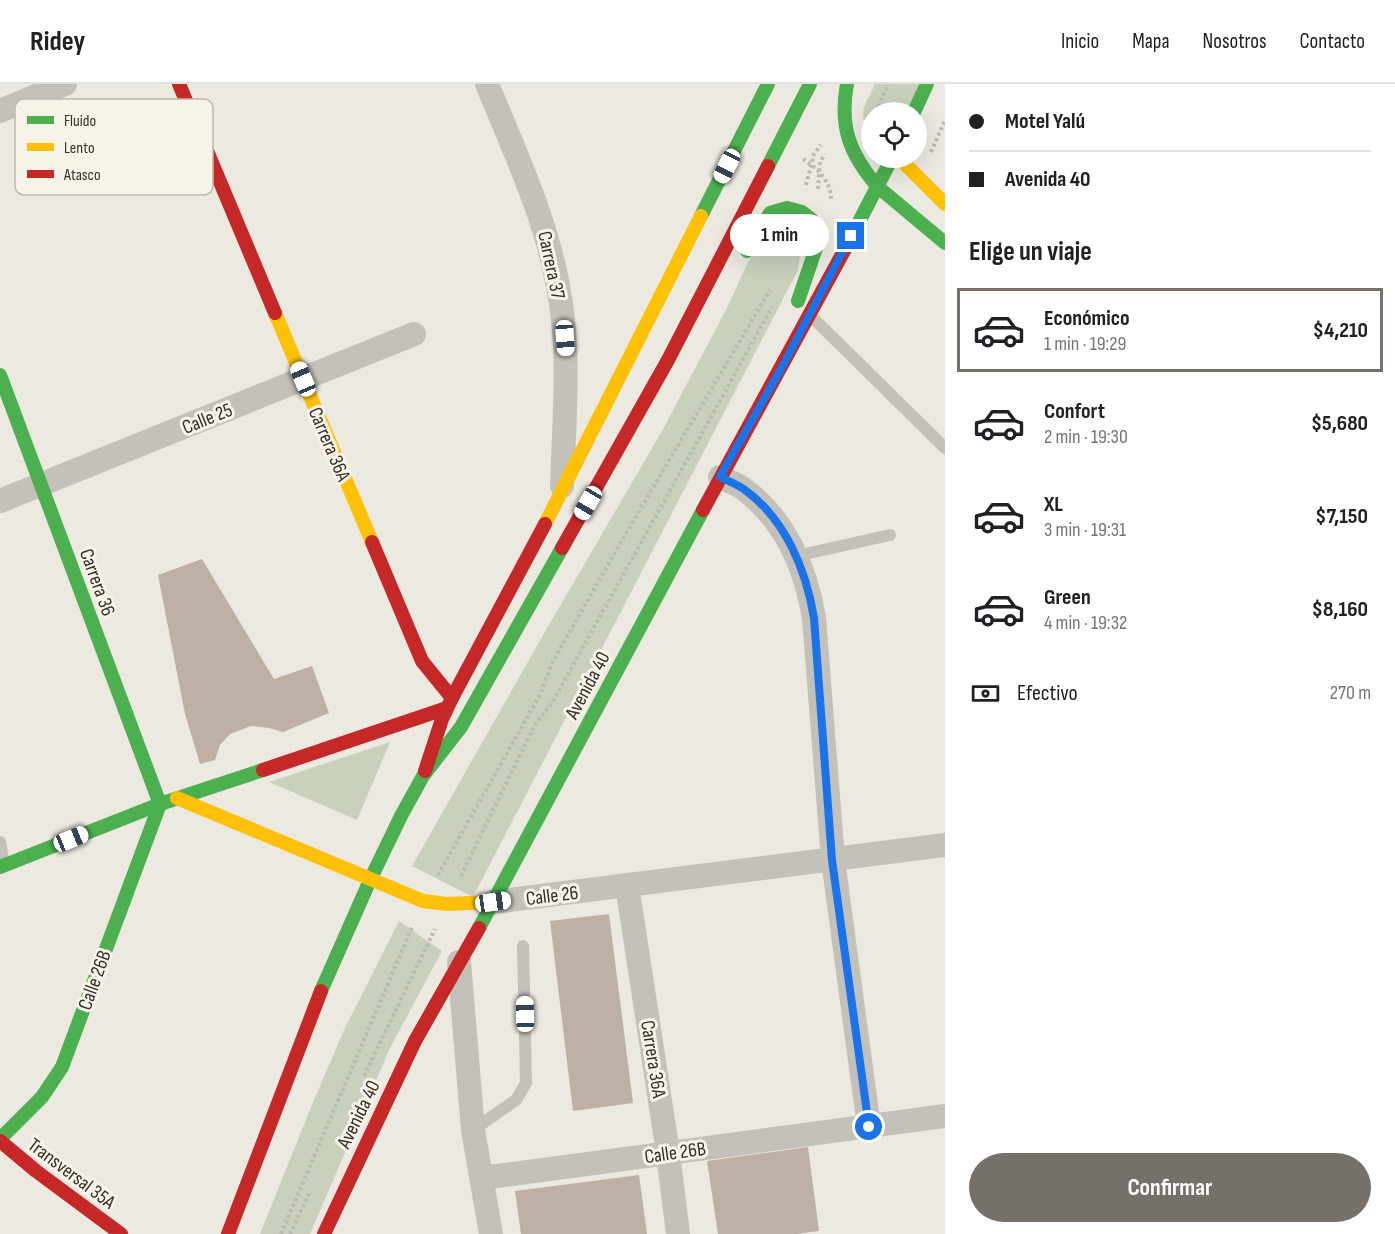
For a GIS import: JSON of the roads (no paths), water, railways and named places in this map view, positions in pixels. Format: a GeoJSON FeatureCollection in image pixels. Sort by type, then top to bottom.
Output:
{"type":"FeatureCollection","features":[{"type":"Feature","properties":{"kind":"main road","name":"Carrera 36A"},"geometry":{"type":"LineString","coordinates":[[179,84],[185,99]]}},
{"type":"Feature","properties":{"kind":"main road"},"geometry":{"type":"LineString","coordinates":[[423,776],[441,719],[562,493],[768,84]]}},
{"type":"Feature","properties":{"kind":"main road"},"geometry":{"type":"LineString","coordinates":[[228,1234],[323,986],[370,878],[401,816],[423,776],[461,727],[668,360],[810,84]]}},
{"type":"Feature","properties":{"kind":"main road"},"geometry":{"type":"LineString","coordinates":[[847,84],[843,114],[845,128],[854,154],[865,172],[878,187],[945,243]]}},
{"type":"Feature","properties":{"kind":"main road"},"geometry":{"type":"LineString","coordinates":[[919,102],[927,84]]}},
{"type":"Feature","properties":{"kind":"main road","name":"Carrera 36A"},"geometry":{"type":"LineString","coordinates":[[213,165],[422,661],[449,703]]}},
{"type":"Feature","properties":{"kind":"main road","name":"Avenida 40"},"geometry":{"type":"LineString","coordinates":[[324,1234],[415,1041],[493,902],[887,168]]}},
{"type":"Feature","properties":{"kind":"main road"},"geometry":{"type":"LineString","coordinates":[[908,168],[945,204]]}},
{"type":"Feature","properties":{"kind":"main road"},"geometry":{"type":"LineString","coordinates":[[741,263],[770,213],[787,208],[807,216],[819,239],[782,348],[781,369]]}},
{"type":"Feature","properties":{"kind":"main road"},"geometry":{"type":"LineString","coordinates":[[668,360],[692,343]]}},
{"type":"Feature","properties":{"kind":"main road","name":"Carrera 36"},"geometry":{"type":"LineString","coordinates":[[0,375],[160,804]]}},
{"type":"Feature","properties":{"kind":"main road"},"geometry":{"type":"LineString","coordinates":[[2,866],[160,804],[449,703]]}},
{"type":"Feature","properties":{"kind":"main road","name":"Calle 26"},"geometry":{"type":"LineString","coordinates":[[177,798],[423,900],[447,904],[493,902]]}},
{"type":"Feature","properties":{"kind":"main road","name":"Calle 26B"},"geometry":{"type":"LineString","coordinates":[[0,1140],[43,1097],[54,1083],[62,1067],[160,804]]}},
{"type":"Feature","properties":{"kind":"main road","name":"Transversal 35A"},"geometry":{"type":"LineString","coordinates":[[0,1140],[36,1171],[121,1234]]}},
{"type":"Feature","properties":{"kind":"street"},"geometry":{"type":"LineString","coordinates":[[29,99],[65,84]]}},
{"type":"Feature","properties":{"kind":"street","name":"Carrera 37"},"geometry":{"type":"LineString","coordinates":[[487,84],[542,221],[559,287],[566,356],[562,493]]}},
{"type":"Feature","properties":{"kind":"street"},"geometry":{"type":"LineString","coordinates":[[0,111],[15,105]]}},
{"type":"Feature","properties":{"kind":"street","name":"Calle 25"},"geometry":{"type":"LineString","coordinates":[[0,501],[414,334]]}},
{"type":"Feature","properties":{"kind":"street"},"geometry":{"type":"LineString","coordinates":[[720,477],[744,489],[774,519],[805,576],[814,618],[832,860],[869,1127]]}},
{"type":"Feature","properties":{"kind":"street","name":"Calle 26"},"geometry":{"type":"LineString","coordinates":[[493,902],[945,845]]}},
{"type":"Feature","properties":{"kind":"street","name":"Carrera 36A"},"geometry":{"type":"LineString","coordinates":[[627,885],[668,1153],[678,1234]]}},
{"type":"Feature","properties":{"kind":"street"},"geometry":{"type":"LineString","coordinates":[[459,962],[473,1130],[491,1234]]}},
{"type":"Feature","properties":{"kind":"street","name":"Calle 26B"},"geometry":{"type":"LineString","coordinates":[[482,1178],[945,1116]]}},
{"type":"Feature","properties":{"kind":"lane"},"geometry":{"type":"LineString","coordinates":[[810,315],[945,448]]}},
{"type":"Feature","properties":{"kind":"lane"},"geometry":{"type":"LineString","coordinates":[[796,556],[890,535]]}},
{"type":"Feature","properties":{"kind":"lane"},"geometry":{"type":"LineString","coordinates":[[0,842],[2,866]]}},
{"type":"Feature","properties":{"kind":"lane"},"geometry":{"type":"LineString","coordinates":[[473,1130],[516,1100],[526,1083],[523,946]]}}]}
